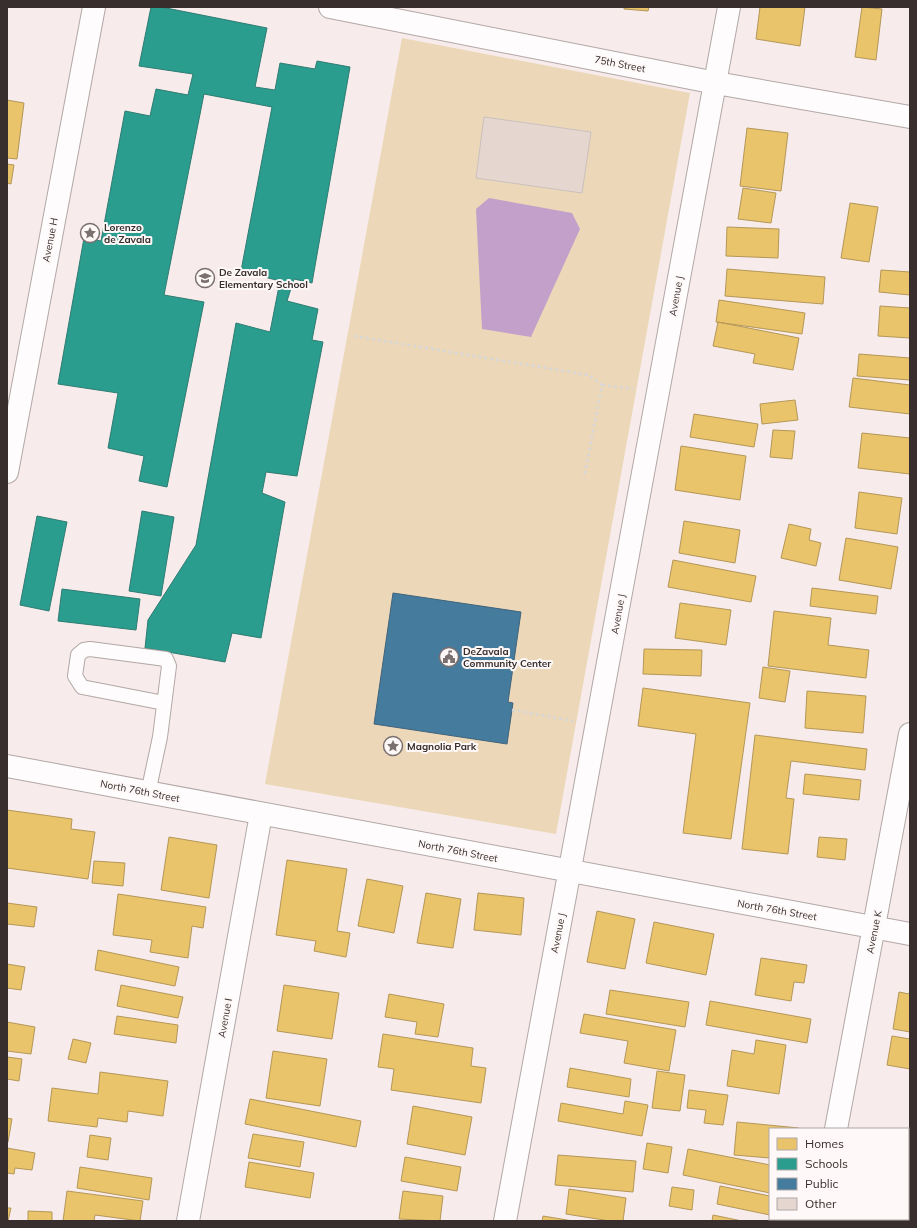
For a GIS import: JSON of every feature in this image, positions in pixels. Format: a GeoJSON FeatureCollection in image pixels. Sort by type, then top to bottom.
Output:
{"type":"FeatureCollection","features":[{"type":"Feature","properties":{"kind":"street","name":"Avenue H"},"geometry":{"type":"LineString","coordinates":[[7,472],[94,7]]}},
{"type":"Feature","properties":{"kind":"street","name":"75th Street"},"geometry":{"type":"LineString","coordinates":[[330,7],[403,14],[716,83],[910,116]]}},
{"type":"Feature","properties":{"kind":"street","name":"Avenue J"},"geometry":{"type":"LineString","coordinates":[[505,1221],[729,7]]}},
{"type":"Feature","properties":{"kind":"street","name":"Avenue K"},"geometry":{"type":"LineString","coordinates":[[836,1128],[910,734]]}},
{"type":"Feature","properties":{"kind":"street","name":"North 76th Street"},"geometry":{"type":"LineString","coordinates":[[7,766],[570,872],[910,934]]}},
{"type":"Feature","properties":{"kind":"street","name":"Avenue I"},"geometry":{"type":"LineString","coordinates":[[188,1221],[261,814]]}},
{"type":"Feature","properties":{"kind":"lane"},"geometry":{"type":"LineString","coordinates":[[148,792],[160,737],[169,666],[166,659],[90,649],[84,650],[78,655],[75,676],[82,687],[164,703]]}},
{"type":"Feature","properties":{"kind":"path"},"geometry":{"type":"LineString","coordinates":[[354,336],[588,374],[602,385],[659,392]]}},
{"type":"Feature","properties":{"kind":"path"},"geometry":{"type":"LineString","coordinates":[[584,478],[602,385]]}},
{"type":"Feature","properties":{"kind":"path"},"geometry":{"type":"LineString","coordinates":[[512,710],[597,725]]}},
{"type":"Feature","properties":{"kind":"shaded area"},"geometry":{"type":"Polygon","coordinates":[[[402,38],[690,93],[556,834],[265,784],[402,38]]]}},
{"type":"Feature","properties":{"kind":"shaded area"},"geometry":{"type":"Polygon","coordinates":[[[489,198],[572,213],[580,229],[531,337],[482,329],[476,209],[489,198]]]}},
{"type":"Feature","properties":{"kind":"building: Homes"},"geometry":{"type":"Polygon","coordinates":[[[624,7],[649,7],[648,11],[624,9],[624,7]]]}},
{"type":"Feature","properties":{"kind":"building: Homes"},"geometry":{"type":"Polygon","coordinates":[[[760,7],[805,7],[800,46],[756,39],[760,7]]]}},
{"type":"Feature","properties":{"kind":"building: Homes"},"geometry":{"type":"Polygon","coordinates":[[[862,7],[882,9],[876,60],[855,57],[862,7]]]}},
{"type":"Feature","properties":{"kind":"building: Homes"},"geometry":{"type":"Polygon","coordinates":[[[7,100],[24,103],[17,159],[7,158],[7,100]]]}},
{"type":"Feature","properties":{"kind":"building: Homes"},"geometry":{"type":"Polygon","coordinates":[[[747,128],[788,133],[781,191],[740,186],[747,128]]]}},
{"type":"Feature","properties":{"kind":"building: Homes"},"geometry":{"type":"Polygon","coordinates":[[[7,164],[14,165],[11,184],[7,183],[7,164]]]}},
{"type":"Feature","properties":{"kind":"building: Homes"},"geometry":{"type":"Polygon","coordinates":[[[743,188],[776,193],[771,223],[738,219],[743,188]]]}},
{"type":"Feature","properties":{"kind":"building: Homes"},"geometry":{"type":"Polygon","coordinates":[[[850,203],[878,207],[869,262],[841,258],[850,203]]]}},
{"type":"Feature","properties":{"kind":"building: Homes"},"geometry":{"type":"Polygon","coordinates":[[[727,227],[779,229],[778,258],[726,256],[727,227]]]}},
{"type":"Feature","properties":{"kind":"building: Homes"},"geometry":{"type":"Polygon","coordinates":[[[727,269],[825,277],[823,304],[725,296],[727,269]]]}},
{"type":"Feature","properties":{"kind":"building: Homes"},"geometry":{"type":"Polygon","coordinates":[[[881,270],[910,272],[910,295],[879,292],[881,270]]]}},
{"type":"Feature","properties":{"kind":"building: Homes"},"geometry":{"type":"Polygon","coordinates":[[[719,300],[805,313],[802,334],[716,322],[719,300]]]}},
{"type":"Feature","properties":{"kind":"building: Homes"},"geometry":{"type":"Polygon","coordinates":[[[880,306],[910,308],[910,338],[878,336],[880,306]]]}},
{"type":"Feature","properties":{"kind":"building: Homes"},"geometry":{"type":"Polygon","coordinates":[[[718,322],[799,338],[793,370],[753,363],[755,354],[713,346],[718,322]]]}},
{"type":"Feature","properties":{"kind":"building: Homes"},"geometry":{"type":"Polygon","coordinates":[[[859,354],[910,358],[910,380],[857,376],[859,354]]]}},
{"type":"Feature","properties":{"kind":"building: Homes"},"geometry":{"type":"Polygon","coordinates":[[[853,378],[910,385],[910,414],[849,407],[853,378]]]}},
{"type":"Feature","properties":{"kind":"building: Homes"},"geometry":{"type":"Polygon","coordinates":[[[795,400],[798,420],[762,424],[760,404],[795,400]]]}},
{"type":"Feature","properties":{"kind":"building: Homes"},"geometry":{"type":"Polygon","coordinates":[[[694,414],[758,424],[754,447],[690,437],[694,414]]]}},
{"type":"Feature","properties":{"kind":"building: Homes"},"geometry":{"type":"Polygon","coordinates":[[[773,430],[795,431],[792,459],[770,457],[773,430]]]}},
{"type":"Feature","properties":{"kind":"building: Homes"},"geometry":{"type":"Polygon","coordinates":[[[862,433],[910,438],[910,474],[858,468],[862,433]]]}},
{"type":"Feature","properties":{"kind":"building: Homes"},"geometry":{"type":"Polygon","coordinates":[[[681,446],[746,456],[740,500],[675,490],[681,446]]]}},
{"type":"Feature","properties":{"kind":"building: Homes"},"geometry":{"type":"Polygon","coordinates":[[[859,492],[902,498],[897,534],[855,528],[859,492]]]}},
{"type":"Feature","properties":{"kind":"building: Homes"},"geometry":{"type":"Polygon","coordinates":[[[684,521],[740,530],[735,563],[679,553],[684,521]]]}},
{"type":"Feature","properties":{"kind":"building: Homes"},"geometry":{"type":"Polygon","coordinates":[[[789,524],[811,529],[809,540],[821,543],[816,566],[781,558],[789,524]]]}},
{"type":"Feature","properties":{"kind":"building: Homes"},"geometry":{"type":"Polygon","coordinates":[[[846,538],[898,547],[891,589],[839,580],[846,538]]]}},
{"type":"Feature","properties":{"kind":"building: Homes"},"geometry":{"type":"Polygon","coordinates":[[[673,560],[756,576],[751,602],[668,587],[673,560]]]}},
{"type":"Feature","properties":{"kind":"building: Homes"},"geometry":{"type":"Polygon","coordinates":[[[812,588],[878,596],[876,614],[810,606],[812,588]]]}},
{"type":"Feature","properties":{"kind":"building: Homes"},"geometry":{"type":"Polygon","coordinates":[[[680,603],[731,610],[726,645],[675,638],[680,603]]]}},
{"type":"Feature","properties":{"kind":"building: Homes"},"geometry":{"type":"Polygon","coordinates":[[[774,611],[831,618],[828,645],[869,650],[866,678],[768,666],[774,611]]]}},
{"type":"Feature","properties":{"kind":"building: Homes"},"geometry":{"type":"Polygon","coordinates":[[[644,649],[702,650],[701,676],[643,674],[644,649]]]}},
{"type":"Feature","properties":{"kind":"building: Homes"},"geometry":{"type":"Polygon","coordinates":[[[763,667],[790,671],[785,702],[759,698],[763,667]]]}},
{"type":"Feature","properties":{"kind":"building: Homes"},"geometry":{"type":"Polygon","coordinates":[[[643,688],[750,703],[731,839],[683,833],[696,734],[638,726],[643,688]]]}},
{"type":"Feature","properties":{"kind":"building: Homes"},"geometry":{"type":"Polygon","coordinates":[[[807,691],[866,696],[863,733],[805,728],[807,691]]]}},
{"type":"Feature","properties":{"kind":"building: Homes"},"geometry":{"type":"Polygon","coordinates":[[[755,735],[867,749],[865,770],[791,761],[786,798],[794,799],[788,854],[742,849],[755,735]]]}},
{"type":"Feature","properties":{"kind":"building: Homes"},"geometry":{"type":"Polygon","coordinates":[[[805,774],[861,780],[859,800],[803,794],[805,774]]]}},
{"type":"Feature","properties":{"kind":"building: Homes"},"geometry":{"type":"Polygon","coordinates":[[[7,810],[72,819],[71,829],[95,832],[88,879],[7,868],[7,810]]]}},
{"type":"Feature","properties":{"kind":"building: Homes"},"geometry":{"type":"Polygon","coordinates":[[[169,837],[217,845],[209,898],[161,890],[169,837]]]}},
{"type":"Feature","properties":{"kind":"building: Homes"},"geometry":{"type":"Polygon","coordinates":[[[819,837],[847,839],[845,860],[817,857],[819,837]]]}},
{"type":"Feature","properties":{"kind":"building: Homes"},"geometry":{"type":"Polygon","coordinates":[[[287,860],[347,869],[337,931],[350,933],[346,957],[314,951],[316,941],[276,935],[287,860]]]}},
{"type":"Feature","properties":{"kind":"building: Homes"},"geometry":{"type":"Polygon","coordinates":[[[94,861],[125,863],[123,886],[92,883],[94,861]]]}},
{"type":"Feature","properties":{"kind":"building: Homes"},"geometry":{"type":"Polygon","coordinates":[[[367,879],[403,886],[394,933],[358,926],[367,879]]]}},
{"type":"Feature","properties":{"kind":"building: Homes"},"geometry":{"type":"Polygon","coordinates":[[[426,893],[461,899],[453,948],[417,943],[426,893]]]}},
{"type":"Feature","properties":{"kind":"building: Homes"},"geometry":{"type":"Polygon","coordinates":[[[478,893],[524,898],[521,935],[474,930],[478,893]]]}},
{"type":"Feature","properties":{"kind":"building: Homes"},"geometry":{"type":"Polygon","coordinates":[[[118,894],[206,907],[203,928],[192,926],[188,958],[150,952],[152,940],[113,935],[118,894]]]}},
{"type":"Feature","properties":{"kind":"building: Homes"},"geometry":{"type":"Polygon","coordinates":[[[7,903],[37,907],[34,927],[7,924],[7,903]]]}},
{"type":"Feature","properties":{"kind":"building: Homes"},"geometry":{"type":"Polygon","coordinates":[[[597,911],[635,919],[625,969],[587,962],[597,911]]]}},
{"type":"Feature","properties":{"kind":"building: Homes"},"geometry":{"type":"Polygon","coordinates":[[[654,922],[714,934],[706,975],[646,963],[654,922]]]}},
{"type":"Feature","properties":{"kind":"building: Homes"},"geometry":{"type":"Polygon","coordinates":[[[98,950],[179,967],[175,986],[95,970],[98,950]]]}},
{"type":"Feature","properties":{"kind":"building: Homes"},"geometry":{"type":"Polygon","coordinates":[[[761,958],[807,965],[804,983],[794,982],[791,1001],[755,995],[761,958]]]}},
{"type":"Feature","properties":{"kind":"building: Homes"},"geometry":{"type":"Polygon","coordinates":[[[7,964],[25,967],[21,990],[7,988],[7,964]]]}},
{"type":"Feature","properties":{"kind":"building: Homes"},"geometry":{"type":"Polygon","coordinates":[[[121,985],[183,997],[178,1018],[117,1006],[121,985]]]}},
{"type":"Feature","properties":{"kind":"building: Homes"},"geometry":{"type":"Polygon","coordinates":[[[284,985],[339,993],[332,1039],[277,1031],[284,985]]]}},
{"type":"Feature","properties":{"kind":"building: Homes"},"geometry":{"type":"Polygon","coordinates":[[[610,990],[689,1002],[685,1027],[606,1014],[610,990]]]}},
{"type":"Feature","properties":{"kind":"building: Homes"},"geometry":{"type":"Polygon","coordinates":[[[910,990],[910,1032],[893,1029],[899,992],[909,994],[910,990]]]}},
{"type":"Feature","properties":{"kind":"building: Homes"},"geometry":{"type":"Polygon","coordinates":[[[389,994],[444,1004],[438,1037],[415,1034],[417,1022],[385,1017],[389,994]]]}},
{"type":"Feature","properties":{"kind":"building: Homes"},"geometry":{"type":"Polygon","coordinates":[[[710,1001],[811,1019],[807,1043],[706,1025],[710,1001]]]}},
{"type":"Feature","properties":{"kind":"building: Homes"},"geometry":{"type":"Polygon","coordinates":[[[584,1014],[676,1030],[669,1071],[624,1063],[628,1041],[580,1033],[584,1014]]]}},
{"type":"Feature","properties":{"kind":"building: Homes"},"geometry":{"type":"Polygon","coordinates":[[[117,1016],[178,1025],[176,1043],[114,1034],[117,1016]]]}},
{"type":"Feature","properties":{"kind":"building: Homes"},"geometry":{"type":"Polygon","coordinates":[[[7,1022],[35,1027],[31,1054],[7,1051],[7,1022]]]}},
{"type":"Feature","properties":{"kind":"building: Homes"},"geometry":{"type":"Polygon","coordinates":[[[383,1034],[473,1048],[471,1066],[486,1068],[481,1103],[391,1090],[394,1069],[378,1067],[383,1034]]]}},
{"type":"Feature","properties":{"kind":"building: Homes"},"geometry":{"type":"Polygon","coordinates":[[[892,1036],[910,1039],[910,1069],[887,1065],[892,1036]]]}},
{"type":"Feature","properties":{"kind":"building: Homes"},"geometry":{"type":"Polygon","coordinates":[[[73,1039],[91,1043],[86,1063],[68,1059],[73,1039]]]}},
{"type":"Feature","properties":{"kind":"building: Homes"},"geometry":{"type":"Polygon","coordinates":[[[756,1040],[786,1045],[779,1094],[727,1086],[732,1050],[754,1054],[756,1040]]]}},
{"type":"Feature","properties":{"kind":"building: Homes"},"geometry":{"type":"Polygon","coordinates":[[[273,1051],[327,1059],[320,1106],[266,1098],[273,1051]]]}},
{"type":"Feature","properties":{"kind":"building: Homes"},"geometry":{"type":"Polygon","coordinates":[[[7,1057],[22,1059],[19,1081],[7,1079],[7,1057]]]}},
{"type":"Feature","properties":{"kind":"building: Homes"},"geometry":{"type":"Polygon","coordinates":[[[570,1068],[631,1079],[629,1097],[567,1087],[570,1068]]]}},
{"type":"Feature","properties":{"kind":"building: Homes"},"geometry":{"type":"Polygon","coordinates":[[[657,1071],[685,1075],[680,1111],[652,1108],[657,1071]]]}},
{"type":"Feature","properties":{"kind":"building: Homes"},"geometry":{"type":"Polygon","coordinates":[[[100,1072],[168,1081],[163,1116],[128,1111],[127,1122],[98,1118],[97,1127],[48,1121],[52,1088],[98,1094],[100,1072]]]}},
{"type":"Feature","properties":{"kind":"building: Homes"},"geometry":{"type":"Polygon","coordinates":[[[689,1090],[728,1095],[723,1125],[704,1123],[706,1110],[687,1108],[689,1090]]]}},
{"type":"Feature","properties":{"kind":"building: Homes"},"geometry":{"type":"Polygon","coordinates":[[[250,1099],[361,1121],[356,1147],[245,1124],[250,1099]]]}},
{"type":"Feature","properties":{"kind":"building: Homes"},"geometry":{"type":"Polygon","coordinates":[[[625,1101],[648,1105],[642,1136],[558,1121],[561,1103],[623,1114],[625,1101]]]}},
{"type":"Feature","properties":{"kind":"building: Homes"},"geometry":{"type":"Polygon","coordinates":[[[413,1106],[472,1117],[465,1155],[407,1144],[413,1106]]]}},
{"type":"Feature","properties":{"kind":"building: Homes"},"geometry":{"type":"Polygon","coordinates":[[[7,1118],[12,1119],[8,1142],[7,1142],[7,1118]]]}},
{"type":"Feature","properties":{"kind":"building: Homes"},"geometry":{"type":"Polygon","coordinates":[[[737,1122],[799,1128],[769,1128],[769,1158],[734,1155],[737,1122]]]}},
{"type":"Feature","properties":{"kind":"building: Homes"},"geometry":{"type":"Polygon","coordinates":[[[909,1130],[910,1131],[909,1184],[909,1130]]]}},
{"type":"Feature","properties":{"kind":"building: Homes"},"geometry":{"type":"Polygon","coordinates":[[[253,1134],[304,1142],[300,1167],[248,1158],[253,1134]]]}},
{"type":"Feature","properties":{"kind":"building: Homes"},"geometry":{"type":"Polygon","coordinates":[[[90,1135],[111,1138],[108,1160],[87,1157],[90,1135]]]}},
{"type":"Feature","properties":{"kind":"building: Homes"},"geometry":{"type":"Polygon","coordinates":[[[647,1143],[672,1147],[668,1173],[643,1169],[647,1143]]]}},
{"type":"Feature","properties":{"kind":"building: Homes"},"geometry":{"type":"Polygon","coordinates":[[[7,1148],[35,1153],[32,1170],[15,1168],[14,1174],[7,1173],[7,1148]]]}},
{"type":"Feature","properties":{"kind":"building: Homes"},"geometry":{"type":"Polygon","coordinates":[[[688,1149],[769,1165],[769,1193],[683,1175],[688,1149]]]}},
{"type":"Feature","properties":{"kind":"building: Homes"},"geometry":{"type":"Polygon","coordinates":[[[558,1155],[636,1161],[633,1192],[555,1185],[558,1155]]]}},
{"type":"Feature","properties":{"kind":"building: Homes"},"geometry":{"type":"Polygon","coordinates":[[[405,1157],[461,1167],[457,1191],[401,1181],[405,1157]]]}},
{"type":"Feature","properties":{"kind":"building: Homes"},"geometry":{"type":"Polygon","coordinates":[[[249,1162],[314,1173],[310,1198],[245,1187],[249,1162]]]}},
{"type":"Feature","properties":{"kind":"building: Homes"},"geometry":{"type":"Polygon","coordinates":[[[80,1167],[152,1178],[149,1200],[77,1188],[80,1167]]]}},
{"type":"Feature","properties":{"kind":"building: Homes"},"geometry":{"type":"Polygon","coordinates":[[[720,1186],[769,1196],[769,1215],[717,1204],[720,1186]]]}},
{"type":"Feature","properties":{"kind":"building: Homes"},"geometry":{"type":"Polygon","coordinates":[[[672,1187],[694,1190],[692,1210],[669,1206],[672,1187]]]}},
{"type":"Feature","properties":{"kind":"building: Homes"},"geometry":{"type":"Polygon","coordinates":[[[569,1189],[626,1198],[623,1221],[610,1221],[566,1214],[569,1189]]]}},
{"type":"Feature","properties":{"kind":"building: Homes"},"geometry":{"type":"Polygon","coordinates":[[[67,1191],[143,1201],[140,1221],[95,1215],[94,1221],[63,1221],[67,1191]]]}},
{"type":"Feature","properties":{"kind":"building: Homes"},"geometry":{"type":"Polygon","coordinates":[[[403,1191],[443,1196],[440,1221],[399,1219],[403,1191]]]}},
{"type":"Feature","properties":{"kind":"building: Homes"},"geometry":{"type":"Polygon","coordinates":[[[909,1191],[910,1191],[909,1217],[909,1191]]]}},
{"type":"Feature","properties":{"kind":"building: Homes"},"geometry":{"type":"Polygon","coordinates":[[[7,1208],[11,1208],[8,1221],[7,1221],[7,1208]]]}},
{"type":"Feature","properties":{"kind":"building: Homes"},"geometry":{"type":"Polygon","coordinates":[[[28,1211],[52,1212],[52,1221],[28,1221],[28,1211]]]}},
{"type":"Feature","properties":{"kind":"building: Homes"},"geometry":{"type":"Polygon","coordinates":[[[713,1215],[742,1221],[712,1221],[713,1215]]]}},
{"type":"Feature","properties":{"kind":"building: Homes"},"geometry":{"type":"Polygon","coordinates":[[[543,1216],[573,1221],[542,1221],[543,1216]]]}},
{"type":"Feature","properties":{"kind":"building: Homes"},"geometry":{"type":"Polygon","coordinates":[[[894,1220],[910,1221],[862,1221],[894,1220]]]}},
{"type":"Feature","properties":{"kind":"building: Schools"},"geometry":{"type":"Polygon","coordinates":[[[151,7],[161,7],[267,28],[255,87],[275,90],[280,63],[315,69],[317,61],[350,67],[312,283],[294,279],[287,301],[318,309],[312,340],[323,342],[297,476],[266,472],[262,493],[285,502],[261,638],[232,633],[225,662],[145,648],[148,620],[196,545],[236,323],[270,332],[280,281],[241,271],[272,107],[204,94],[164,295],[204,302],[167,487],[139,481],[144,456],[108,448],[118,393],[58,384],[84,238],[101,241],[125,111],[150,116],[156,89],[188,95],[193,74],[139,66],[151,7]]]}},
{"type":"Feature","properties":{"kind":"building: Schools"},"geometry":{"type":"Polygon","coordinates":[[[142,511],[174,517],[161,596],[129,591],[142,511]]]}},
{"type":"Feature","properties":{"kind":"building: Schools"},"geometry":{"type":"Polygon","coordinates":[[[37,516],[67,522],[49,611],[20,605],[37,516]]]}},
{"type":"Feature","properties":{"kind":"building: Schools"},"geometry":{"type":"Polygon","coordinates":[[[62,589],[140,599],[136,630],[58,621],[62,589]]]}},
{"type":"Feature","properties":{"kind":"building: Public","name":"DeZavala Community Center"},"geometry":{"type":"Polygon","coordinates":[[[393,593],[521,612],[508,702],[513,703],[507,744],[374,724],[393,593]]]}},
{"type":"Feature","properties":{"kind":"building: Other"},"geometry":{"type":"Polygon","coordinates":[[[484,117],[591,132],[582,193],[476,178],[484,117]]]}},
{"type":"Feature","properties":{"kind":"place","name":"Lorenzo de Zavala"},"geometry":{"type":"Point","coordinates":[90,233]}},
{"type":"Feature","properties":{"kind":"place","name":"De Zavala Elementary School"},"geometry":{"type":"Point","coordinates":[205,278]}},
{"type":"Feature","properties":{"kind":"place","name":"DeZavala Community Center"},"geometry":{"type":"Point","coordinates":[449,657]}},
{"type":"Feature","properties":{"kind":"place","name":"Magnolia Park"},"geometry":{"type":"Point","coordinates":[393,746]}}]}
